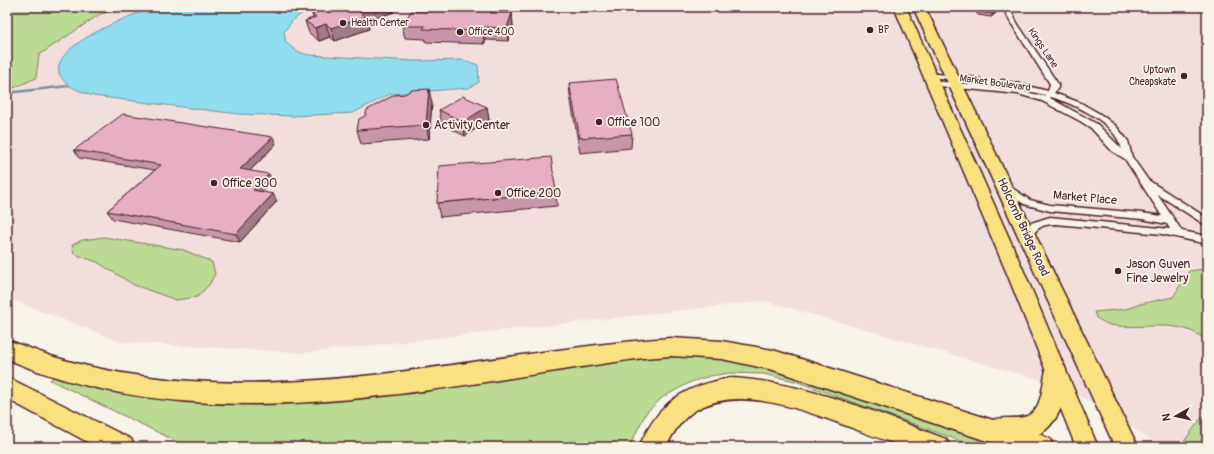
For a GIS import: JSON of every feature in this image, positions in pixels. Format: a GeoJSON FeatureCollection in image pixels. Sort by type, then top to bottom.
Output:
{"type":"FeatureCollection","features":[{"type":"Feature","properties":{"kind":"highway"},"geometry":{"type":"LineString","coordinates":[[7,349],[75,373],[109,380],[175,390],[243,394],[312,392],[380,386],[671,346],[716,349],[774,360],[1041,447]]}},
{"type":"Feature","properties":{"kind":"highway"},"geometry":{"type":"LineString","coordinates":[[971,425],[1008,430],[1024,428],[1036,424],[1045,416],[1051,407],[1056,372]]}},
{"type":"Feature","properties":{"kind":"highway"},"geometry":{"type":"LineString","coordinates":[[7,387],[122,447]]}},
{"type":"Feature","properties":{"kind":"highway"},"geometry":{"type":"LineString","coordinates":[[652,447],[667,420],[684,404],[703,394],[723,389],[740,388],[764,390],[800,399],[937,447]]}},
{"type":"Feature","properties":{"kind":"main road","name":"Holcomb Bridge Road"},"geometry":{"type":"LineString","coordinates":[[900,7],[1001,237],[1086,447]]}},
{"type":"Feature","properties":{"kind":"main road","name":"Holcomb Bridge Road"},"geometry":{"type":"LineString","coordinates":[[919,7],[1127,447]]}},
{"type":"Feature","properties":{"kind":"street","name":"Kings Lane"},"geometry":{"type":"LineString","coordinates":[[1006,7],[1014,23],[1054,84],[1051,93]]}},
{"type":"Feature","properties":{"kind":"street","name":"Market Boulevard"},"geometry":{"type":"LineString","coordinates":[[931,79],[1004,82],[1051,93],[1082,107],[1107,124],[1128,147],[1128,157]]}},
{"type":"Feature","properties":{"kind":"street","name":"Market Boulevard"},"geometry":{"type":"LineString","coordinates":[[954,81],[999,88],[1045,99],[1094,126],[1115,149],[1128,157],[1178,233]]}},
{"type":"Feature","properties":{"kind":"street"},"geometry":{"type":"LineString","coordinates":[[1045,99],[1051,93]]}},
{"type":"Feature","properties":{"kind":"street","name":"Market Boulevard"},"geometry":{"type":"LineString","coordinates":[[1142,179],[1207,224]]}},
{"type":"Feature","properties":{"kind":"street","name":"Market Place"},"geometry":{"type":"LineString","coordinates":[[1004,185],[1016,196],[1038,206],[1170,221]]}},
{"type":"Feature","properties":{"kind":"street"},"geometry":{"type":"LineString","coordinates":[[1027,236],[1033,227],[1038,223],[1056,221],[1178,233],[1207,240]]}},
{"type":"Feature","properties":{"kind":"shaded area"},"geometry":{"type":"Polygon","coordinates":[[[7,7],[1207,7],[1207,447],[1163,447],[1065,387],[765,301],[304,353],[121,342],[7,298],[7,7]]]}},
{"type":"Feature","properties":{"kind":"green space"},"geometry":{"type":"Polygon","coordinates":[[[7,7],[132,7],[100,14],[39,55],[36,78],[7,91],[7,7]]]}},
{"type":"Feature","properties":{"kind":"green space"},"geometry":{"type":"Polygon","coordinates":[[[104,237],[184,250],[212,262],[215,274],[209,285],[197,297],[176,300],[134,285],[97,262],[74,254],[72,245],[82,240],[104,237]]]}},
{"type":"Feature","properties":{"kind":"green space"},"geometry":{"type":"Polygon","coordinates":[[[1207,270],[1207,341],[1196,333],[1184,329],[1160,326],[1135,327],[1110,325],[1096,318],[1094,312],[1126,309],[1140,304],[1173,297],[1189,271],[1207,270]]]}},
{"type":"Feature","properties":{"kind":"green space"},"geometry":{"type":"Polygon","coordinates":[[[656,352],[732,357],[1017,447],[977,447],[795,381],[763,374],[730,373],[710,376],[691,382],[663,397],[646,413],[629,447],[188,447],[50,380],[57,375],[183,396],[656,352]]]}},
{"type":"Feature","properties":{"kind":"green space"},"geometry":{"type":"Polygon","coordinates":[[[1207,414],[1207,447],[1180,447],[1202,417],[1207,414]]]}},
{"type":"Feature","properties":{"kind":"water"},"geometry":{"type":"Polygon","coordinates":[[[155,7],[310,7],[292,21],[284,32],[286,43],[298,52],[309,55],[415,61],[464,60],[478,65],[479,82],[469,88],[390,94],[353,113],[293,116],[238,114],[93,96],[68,84],[59,71],[63,58],[76,44],[118,21],[155,7]]]}},
{"type":"Feature","properties":{"kind":"building"},"geometry":{"type":"Polygon","coordinates":[[[333,7],[370,7],[358,11],[365,17],[331,28],[326,24],[315,28],[305,21],[316,17],[312,14],[333,7]]]}},
{"type":"Feature","properties":{"kind":"building"},"geometry":{"type":"Polygon","coordinates":[[[975,7],[997,7],[997,10],[993,14],[979,12],[975,7]]]}},
{"type":"Feature","properties":{"kind":"building"},"geometry":{"type":"Polygon","coordinates":[[[434,8],[491,10],[490,13],[512,13],[507,28],[484,27],[483,31],[423,29],[425,26],[402,26],[411,11],[433,11],[434,8]]]}},
{"type":"Feature","properties":{"kind":"building","name":"Office 100"},"geometry":{"type":"Polygon","coordinates":[[[616,79],[632,134],[580,138],[569,83],[616,79]]]}},
{"type":"Feature","properties":{"kind":"building"},"geometry":{"type":"Polygon","coordinates":[[[429,89],[426,125],[357,130],[359,119],[365,116],[367,110],[394,95],[405,94],[411,90],[429,89]]]}},
{"type":"Feature","properties":{"kind":"building"},"geometry":{"type":"Polygon","coordinates":[[[463,96],[487,107],[463,122],[439,110],[463,96]]]}},
{"type":"Feature","properties":{"kind":"building","name":"Office 300"},"geometry":{"type":"Polygon","coordinates":[[[123,114],[273,137],[240,169],[269,174],[253,190],[273,194],[236,234],[107,211],[161,165],[74,150],[123,114]]]}},
{"type":"Feature","properties":{"kind":"building"},"geometry":{"type":"Polygon","coordinates":[[[551,157],[556,192],[437,203],[439,166],[551,157]]]}},
{"type":"Feature","properties":{"kind":"waterway"},"geometry":{"type":"LineString","coordinates":[[7,93],[68,86]]}},
{"type":"Feature","properties":{"kind":"place","name":"Health Center"},"geometry":{"type":"Point","coordinates":[343,23]}},
{"type":"Feature","properties":{"kind":"place","name":"BP"},"geometry":{"type":"Point","coordinates":[870,30]}},
{"type":"Feature","properties":{"kind":"place","name":"Office 400"},"geometry":{"type":"Point","coordinates":[460,32]}},
{"type":"Feature","properties":{"kind":"place","name":"Uptown Cheapskate"},"geometry":{"type":"Point","coordinates":[1184,76]}},
{"type":"Feature","properties":{"kind":"place","name":"Office 100"},"geometry":{"type":"Point","coordinates":[599,122]}},
{"type":"Feature","properties":{"kind":"place","name":"Activity Center"},"geometry":{"type":"Point","coordinates":[426,125]}},
{"type":"Feature","properties":{"kind":"place","name":"Office 300"},"geometry":{"type":"Point","coordinates":[214,183]}},
{"type":"Feature","properties":{"kind":"place","name":"Office 200"},"geometry":{"type":"Point","coordinates":[498,193]}},
{"type":"Feature","properties":{"kind":"place","name":"Jason Guven Fine Jewelry"},"geometry":{"type":"Point","coordinates":[1118,271]}}]}
